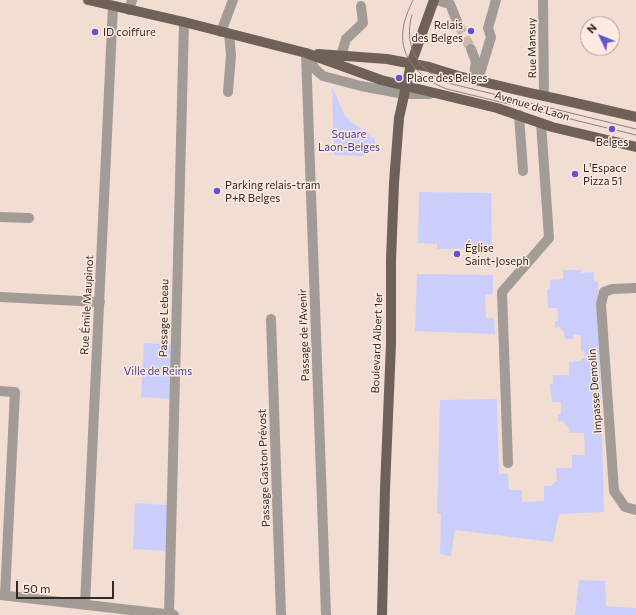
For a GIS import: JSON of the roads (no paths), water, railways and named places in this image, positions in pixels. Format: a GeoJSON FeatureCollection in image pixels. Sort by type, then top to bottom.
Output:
{"type":"FeatureCollection","features":[{"type":"Feature","properties":{"kind":"main road","name":"Avenue de Laon"},"geometry":{"type":"LineString","coordinates":[[88,0],[113,6],[130,5],[184,22],[306,53],[382,80],[404,90],[436,94],[497,108],[542,123],[636,147]]}},
{"type":"Feature","properties":{"kind":"main road","name":"Boulevard Albert 1er"},"geometry":{"type":"LineString","coordinates":[[382,615],[385,488],[391,344],[391,260],[394,183],[399,118],[410,68],[435,0]]}},
{"type":"Feature","properties":{"kind":"main road","name":"Avenue de Laon"},"geometry":{"type":"LineString","coordinates":[[306,53],[387,59],[410,68],[429,67],[475,80],[636,117]]}},
{"type":"Feature","properties":{"kind":"street"},"geometry":{"type":"LineString","coordinates":[[228,92],[230,59],[225,33],[233,0]]}},
{"type":"Feature","properties":{"kind":"street"},"geometry":{"type":"LineString","coordinates":[[435,0],[450,4],[458,24]]}},
{"type":"Feature","properties":{"kind":"street"},"geometry":{"type":"LineString","coordinates":[[475,80],[486,55],[491,38],[488,28],[496,0]]}},
{"type":"Feature","properties":{"kind":"street","name":"Rue Mansuy"},"geometry":{"type":"LineString","coordinates":[[543,0],[544,96]]}},
{"type":"Feature","properties":{"kind":"street","name":"Rue Émile Maupinot"},"geometry":{"type":"LineString","coordinates":[[85,605],[113,6]]}},
{"type":"Feature","properties":{"kind":"street"},"geometry":{"type":"LineString","coordinates":[[341,56],[346,39],[363,23],[361,6]]}},
{"type":"Feature","properties":{"kind":"street","name":"Passage Lebeau"},"geometry":{"type":"LineString","coordinates":[[169,614],[184,22]]}},
{"type":"Feature","properties":{"kind":"street"},"geometry":{"type":"LineString","coordinates":[[475,80],[476,62],[471,49],[479,57],[486,55]]}},
{"type":"Feature","properties":{"kind":"street"},"geometry":{"type":"LineString","coordinates":[[306,53],[315,69],[323,76],[361,86],[404,90]]}},
{"type":"Feature","properties":{"kind":"street","name":"Passage de l'Avenir"},"geometry":{"type":"LineString","coordinates":[[306,53],[326,615]]}},
{"type":"Feature","properties":{"kind":"street"},"geometry":{"type":"LineString","coordinates":[[519,115],[523,170]]}},
{"type":"Feature","properties":{"kind":"street"},"geometry":{"type":"LineString","coordinates":[[508,463],[502,292],[549,238],[542,123]]}},
{"type":"Feature","properties":{"kind":"street"},"geometry":{"type":"LineString","coordinates":[[0,217],[29,218]]}},
{"type":"Feature","properties":{"kind":"street","name":"Impasse Demolin"},"geometry":{"type":"LineString","coordinates":[[636,288],[612,289],[604,292],[601,304],[614,491],[625,507],[636,510]]}},
{"type":"Feature","properties":{"kind":"street"},"geometry":{"type":"LineString","coordinates":[[0,297],[100,302]]}},
{"type":"Feature","properties":{"kind":"street","name":"Passage Gaston Prévost"},"geometry":{"type":"LineString","coordinates":[[271,319],[281,615]]}},
{"type":"Feature","properties":{"kind":"street"},"geometry":{"type":"LineString","coordinates":[[0,391],[15,392],[3,595],[85,605],[132,613],[174,615]]}},
{"type":"Feature","properties":{"kind":"tunnel"},"geometry":{"type":"LineString","coordinates":[[458,24],[471,49]]}},
{"type":"Feature","properties":{"kind":"tram line"},"geometry":{"type":"LineString","coordinates":[[413,0],[404,22],[403,40],[405,50],[414,67],[429,80],[447,89],[636,135]]}},
{"type":"Feature","properties":{"kind":"tram line"},"geometry":{"type":"LineString","coordinates":[[412,15],[410,37],[415,56],[428,72],[437,78],[448,83],[636,129]]}},
{"type":"Feature","properties":{"kind":"place","name":"Relais des Belges"},"geometry":{"type":"Point","coordinates":[471,31]}},
{"type":"Feature","properties":{"kind":"place","name":"ID coiffure"},"geometry":{"type":"Point","coordinates":[95,32]}},
{"type":"Feature","properties":{"kind":"place","name":"Place des Belges"},"geometry":{"type":"Point","coordinates":[399,78]}},
{"type":"Feature","properties":{"kind":"place","name":"Belges"},"geometry":{"type":"Point","coordinates":[612,129]}},
{"type":"Feature","properties":{"kind":"place","name":"L'Espace Pizza 51"},"geometry":{"type":"Point","coordinates":[575,174]}},
{"type":"Feature","properties":{"kind":"place","name":"Parking relais-tram P+R Belges"},"geometry":{"type":"Point","coordinates":[217,191]}},
{"type":"Feature","properties":{"kind":"place","name":"Église Saint-Joseph"},"geometry":{"type":"Point","coordinates":[457,254]}},
{"type":"Feature","properties":{"kind":"park label","name":"Square Laon-Belges"},"geometry":{"type":"Point","coordinates":[349,140]}},
{"type":"Feature","properties":{"kind":"park label","name":"Ville de Reims"},"geometry":{"type":"Point","coordinates":[158,371]}}]}
